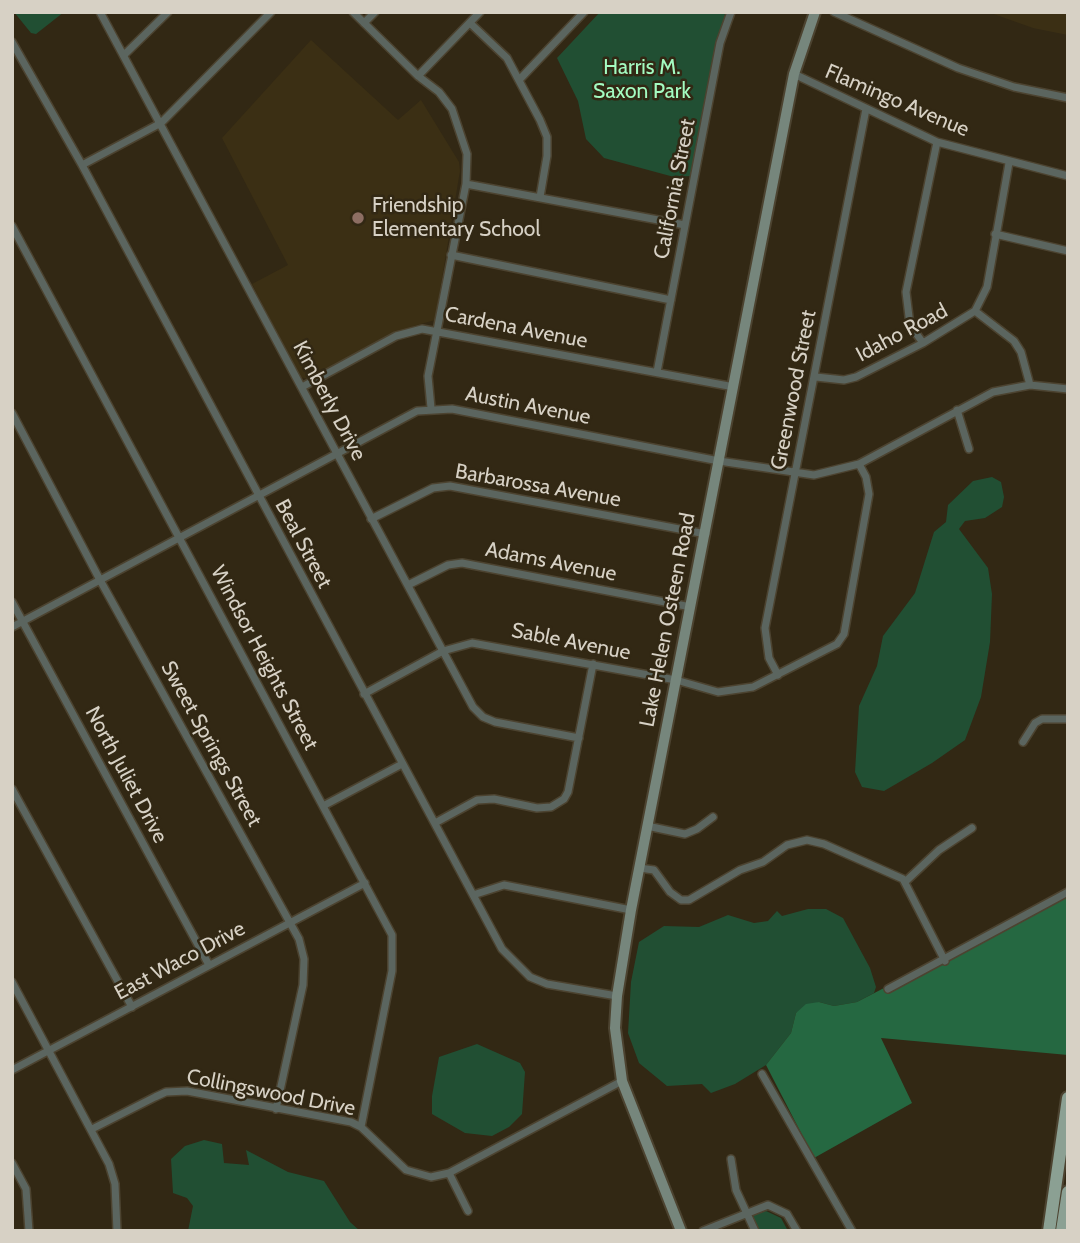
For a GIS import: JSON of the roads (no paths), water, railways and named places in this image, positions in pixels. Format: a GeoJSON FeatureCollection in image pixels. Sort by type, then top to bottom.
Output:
{"type":"FeatureCollection","features":[{"type":"Feature","properties":{"kind":"main road"},"geometry":{"type":"LineString","coordinates":[[1049,1231],[1068,1098]]}},
{"type":"Feature","properties":{"kind":"main road"},"geometry":{"type":"LineString","coordinates":[[1062,1231],[1068,1192]]}},
{"type":"Feature","properties":{"kind":"main road"},"geometry":{"type":"LineString","coordinates":[[1053,1208],[1055,1231]]}},
{"type":"Feature","properties":{"kind":"street","name":"Kimberly Drive"},"geometry":{"type":"LineString","coordinates":[[100,12],[473,707],[483,717],[579,738]]}},
{"type":"Feature","properties":{"kind":"street"},"geometry":{"type":"LineString","coordinates":[[124,55],[168,12]]}},
{"type":"Feature","properties":{"kind":"street"},"geometry":{"type":"LineString","coordinates":[[82,165],[161,123],[271,12]]}},
{"type":"Feature","properties":{"kind":"street"},"geometry":{"type":"LineString","coordinates":[[353,12],[418,76],[439,92],[452,109],[467,154],[466,184],[428,376],[431,408]]}},
{"type":"Feature","properties":{"kind":"street"},"geometry":{"type":"LineString","coordinates":[[364,23],[374,12]]}},
{"type":"Feature","properties":{"kind":"street"},"geometry":{"type":"LineString","coordinates":[[418,76],[480,12]]}},
{"type":"Feature","properties":{"kind":"street"},"geometry":{"type":"LineString","coordinates":[[520,79],[584,12]]}},
{"type":"Feature","properties":{"kind":"street","name":"California Street"},"geometry":{"type":"LineString","coordinates":[[657,372],[720,43],[731,12]]}},
{"type":"Feature","properties":{"kind":"street","name":"Lake Helen Osteen Road"},"geometry":{"type":"LineString","coordinates":[[681,1231],[622,1081],[615,1028],[617,996],[631,909],[794,74],[815,12]]}},
{"type":"Feature","properties":{"kind":"street"},"geometry":{"type":"LineString","coordinates":[[834,12],[958,68],[1002,84],[1068,98]]}},
{"type":"Feature","properties":{"kind":"street"},"geometry":{"type":"LineString","coordinates":[[470,23],[507,58],[520,79],[547,137],[547,156],[540,198]]}},
{"type":"Feature","properties":{"kind":"street","name":"Beal Street"},"geometry":{"type":"LineString","coordinates":[[12,42],[82,165],[502,949],[530,977],[547,984],[617,996]]}},
{"type":"Feature","properties":{"kind":"street","name":"Flamingo Avenue"},"geometry":{"type":"LineString","coordinates":[[794,74],[937,142],[1009,163],[1068,176]]}},
{"type":"Feature","properties":{"kind":"street","name":"Greenwood Street"},"geometry":{"type":"LineString","coordinates":[[778,675],[769,657],[765,628],[816,377],[866,109]]}},
{"type":"Feature","properties":{"kind":"street"},"geometry":{"type":"LineString","coordinates":[[923,344],[910,326],[906,292],[937,142]]}},
{"type":"Feature","properties":{"kind":"street","name":"Idaho Road"},"geometry":{"type":"LineString","coordinates":[[816,377],[844,380],[856,377],[923,344],[975,311],[987,287],[1009,163]]}},
{"type":"Feature","properties":{"kind":"street"},"geometry":{"type":"LineString","coordinates":[[466,184],[685,225]]}},
{"type":"Feature","properties":{"kind":"street","name":"Windsor Heights Street"},"geometry":{"type":"LineString","coordinates":[[12,226],[387,922],[394,948],[361,1127]]}},
{"type":"Feature","properties":{"kind":"street"},"geometry":{"type":"LineString","coordinates":[[995,234],[1068,251]]}},
{"type":"Feature","properties":{"kind":"street"},"geometry":{"type":"LineString","coordinates":[[451,256],[671,300]]}},
{"type":"Feature","properties":{"kind":"street"},"geometry":{"type":"LineString","coordinates":[[975,311],[1014,341],[1021,352],[1030,385]]}},
{"type":"Feature","properties":{"kind":"street","name":"Cardena Avenue"},"geometry":{"type":"LineString","coordinates":[[302,387],[396,336],[422,329],[734,387]]}},
{"type":"Feature","properties":{"kind":"street","name":"Austin Avenue"},"geometry":{"type":"LineString","coordinates":[[12,627],[417,411],[431,408],[452,409],[719,461],[795,474],[827,474],[859,464],[993,392],[1030,385],[1068,389]]}},
{"type":"Feature","properties":{"kind":"street"},"geometry":{"type":"LineString","coordinates":[[957,410],[969,449]]}},
{"type":"Feature","properties":{"kind":"street","name":"Sweet Springs Street"},"geometry":{"type":"LineString","coordinates":[[12,412],[100,580],[290,922],[304,959],[303,985],[276,1109]]}},
{"type":"Feature","properties":{"kind":"street","name":"Sable Avenue"},"geometry":{"type":"LineString","coordinates":[[364,694],[443,651],[472,643],[676,680],[718,692],[753,687],[837,644],[844,634],[869,494],[866,477],[859,464]]}},
{"type":"Feature","properties":{"kind":"street","name":"Barbarossa Avenue"},"geometry":{"type":"LineString","coordinates":[[371,519],[433,488],[450,486],[706,534]]}},
{"type":"Feature","properties":{"kind":"street","name":"Adams Avenue"},"geometry":{"type":"LineString","coordinates":[[408,585],[449,565],[462,563],[691,607]]}},
{"type":"Feature","properties":{"kind":"street","name":"North Juliet Drive"},"geometry":{"type":"LineString","coordinates":[[12,601],[209,965]]}},
{"type":"Feature","properties":{"kind":"street"},"geometry":{"type":"LineString","coordinates":[[435,823],[477,800],[494,799],[537,808],[551,807],[568,792],[593,664]]}},
{"type":"Feature","properties":{"kind":"street"},"geometry":{"type":"LineString","coordinates":[[1023,742],[1035,723],[1042,719],[1068,719]]}},
{"type":"Feature","properties":{"kind":"street"},"geometry":{"type":"LineString","coordinates":[[323,806],[402,764]]}},
{"type":"Feature","properties":{"kind":"street"},"geometry":{"type":"LineString","coordinates":[[12,789],[132,1007]]}},
{"type":"Feature","properties":{"kind":"street"},"geometry":{"type":"LineString","coordinates":[[647,826],[685,834],[697,830],[713,817]]}},
{"type":"Feature","properties":{"kind":"street"},"geometry":{"type":"LineString","coordinates":[[905,881],[939,850],[972,828]]}},
{"type":"Feature","properties":{"kind":"street"},"geometry":{"type":"LineString","coordinates":[[639,868],[654,870],[670,892],[681,900],[689,900],[740,870],[763,862],[787,845],[807,840],[852,855],[905,881],[945,961]]}},
{"type":"Feature","properties":{"kind":"street","name":"East Waco Drive"},"geometry":{"type":"LineString","coordinates":[[12,1070],[365,883]]}},
{"type":"Feature","properties":{"kind":"street"},"geometry":{"type":"LineString","coordinates":[[473,895],[504,885],[631,909]]}},
{"type":"Feature","properties":{"kind":"street"},"geometry":{"type":"LineString","coordinates":[[888,989],[945,961],[1068,892]]}},
{"type":"Feature","properties":{"kind":"street"},"geometry":{"type":"LineString","coordinates":[[12,982],[109,1164],[115,1184],[117,1231]]}},
{"type":"Feature","properties":{"kind":"street"},"geometry":{"type":"LineString","coordinates":[[762,1074],[852,1231]]}},
{"type":"Feature","properties":{"kind":"street","name":"Collingswood Drive"},"geometry":{"type":"LineString","coordinates":[[92,1129],[166,1092],[187,1091],[351,1122],[361,1127],[406,1170],[431,1177],[449,1172],[622,1081]]}},
{"type":"Feature","properties":{"kind":"street"},"geometry":{"type":"LineString","coordinates":[[731,1159],[736,1190],[755,1231]]}},
{"type":"Feature","properties":{"kind":"street"},"geometry":{"type":"LineString","coordinates":[[13,1168],[26,1189],[29,1231]]}},
{"type":"Feature","properties":{"kind":"street"},"geometry":{"type":"LineString","coordinates":[[449,1172],[468,1211]]}},
{"type":"Feature","properties":{"kind":"street"},"geometry":{"type":"LineString","coordinates":[[703,1231],[768,1205],[787,1214],[797,1231]]}},
{"type":"Feature","properties":{"kind":"place","name":"Friendship Elementary School"},"geometry":{"type":"Point","coordinates":[358,218]}},
{"type":"Feature","properties":{"kind":"park label","name":"Harris M. Saxon Park"},"geometry":{"type":"Point","coordinates":[642,80]}}]}
